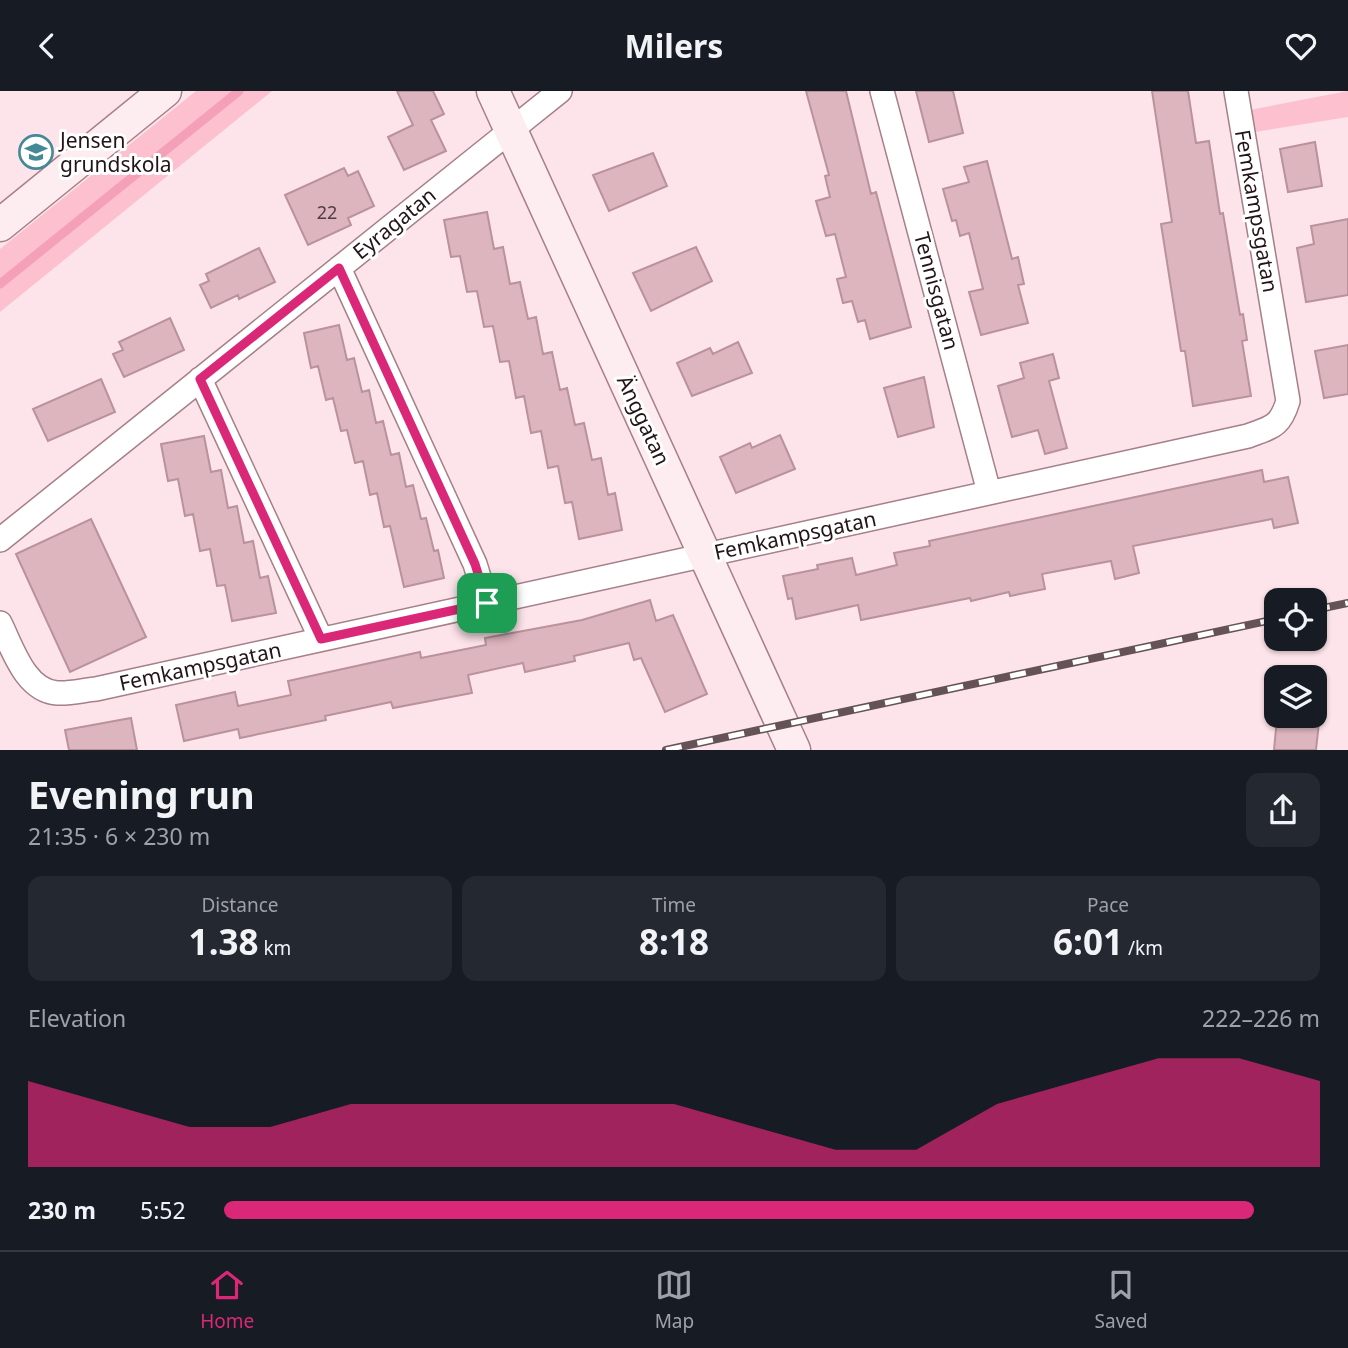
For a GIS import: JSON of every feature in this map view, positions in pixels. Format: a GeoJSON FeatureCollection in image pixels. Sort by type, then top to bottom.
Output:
{"type":"FeatureCollection","features":[{"type":"Feature","properties":{"kind":"street"},"geometry":{"type":"LineString","coordinates":[[0,225],[166,91]]}},
{"type":"Feature","properties":{"kind":"street","name":"Änggatan"},"geometry":{"type":"LineString","coordinates":[[493,91],[794,750]]}},
{"type":"Feature","properties":{"kind":"street","name":"Eyragatan"},"geometry":{"type":"LineString","coordinates":[[0,540],[560,91]]}},
{"type":"Feature","properties":{"kind":"street","name":"Tennisgatan"},"geometry":{"type":"LineString","coordinates":[[882,91],[989,492]]}},
{"type":"Feature","properties":{"kind":"street","name":"Femkampsgatan"},"geometry":{"type":"LineString","coordinates":[[3,629],[23,669],[38,688],[56,693],[96,688],[1248,436],[1282,420],[1288,401],[1236,91]]}},
{"type":"Feature","properties":{"kind":"street"},"geometry":{"type":"LineString","coordinates":[[339,268],[475,564],[487,603]]}},
{"type":"Feature","properties":{"kind":"street"},"geometry":{"type":"LineString","coordinates":[[200,379],[321,639]]}},
{"type":"Feature","properties":{"kind":"shaded area"},"geometry":{"type":"Polygon","coordinates":[[[196,91],[272,91],[0,312],[0,249],[196,91]]]}},
{"type":"Feature","properties":{"kind":"shaded area"},"geometry":{"type":"Polygon","coordinates":[[[1348,91],[1348,117],[1255,132],[1250,110],[1348,91]]]}},
{"type":"Feature","properties":{"kind":"building"},"geometry":{"type":"Polygon","coordinates":[[[397,91],[433,91],[444,114],[431,120],[446,151],[404,170],[388,137],[413,125],[397,91]]]}},
{"type":"Feature","properties":{"kind":"building"},"geometry":{"type":"Polygon","coordinates":[[[806,91],[846,91],[871,194],[876,192],[911,327],[870,339],[865,320],[858,322],[852,301],[843,303],[837,279],[846,277],[835,234],[826,236],[816,201],[830,197],[825,176],[829,175],[806,91]]]}},
{"type":"Feature","properties":{"kind":"building"},"geometry":{"type":"Polygon","coordinates":[[[916,91],[953,91],[963,133],[929,142],[916,91]]]}},
{"type":"Feature","properties":{"kind":"building"},"geometry":{"type":"Polygon","coordinates":[[[1152,91],[1188,91],[1196,143],[1209,141],[1220,214],[1223,213],[1240,315],[1243,314],[1247,340],[1242,341],[1251,396],[1193,406],[1185,351],[1181,351],[1161,224],[1172,222],[1152,91]]]}},
{"type":"Feature","properties":{"kind":"building"},"geometry":{"type":"Polygon","coordinates":[[[1315,142],[1322,186],[1288,192],[1280,149],[1315,142]]]}},
{"type":"Feature","properties":{"kind":"building"},"geometry":{"type":"Polygon","coordinates":[[[653,153],[667,186],[609,211],[593,175],[653,153]]]}},
{"type":"Feature","properties":{"kind":"building"},"geometry":{"type":"Polygon","coordinates":[[[987,161],[1012,259],[1018,257],[1024,284],[1018,285],[1028,323],[981,335],[969,292],[983,289],[969,233],[960,236],[956,220],[952,221],[943,189],[969,182],[964,167],[987,161]]]}},
{"type":"Feature","properties":{"kind":"building"},"geometry":{"type":"Polygon","coordinates":[[[344,168],[348,176],[358,171],[374,206],[348,218],[351,225],[308,245],[285,195],[344,168]]]}},
{"type":"Feature","properties":{"kind":"building"},"geometry":{"type":"Polygon","coordinates":[[[487,212],[494,249],[503,247],[510,284],[520,282],[528,319],[536,317],[543,354],[552,352],[560,390],[567,388],[575,425],[584,423],[592,460],[601,458],[608,495],[615,493],[622,530],[579,539],[572,502],[565,503],[558,466],[548,468],[541,431],[531,433],[524,396],[516,398],[509,361],[500,362],[493,326],[484,327],[477,291],[467,292],[460,256],[451,257],[444,220],[487,212]]]}},
{"type":"Feature","properties":{"kind":"building"},"geometry":{"type":"Polygon","coordinates":[[[1348,219],[1348,295],[1306,302],[1297,248],[1314,244],[1311,226],[1348,219]]]}},
{"type":"Feature","properties":{"kind":"building"},"geometry":{"type":"Polygon","coordinates":[[[696,247],[712,281],[651,311],[633,273],[696,247]]]}},
{"type":"Feature","properties":{"kind":"building"},"geometry":{"type":"Polygon","coordinates":[[[259,248],[275,282],[239,299],[238,295],[211,308],[200,285],[209,281],[206,274],[259,248]]]}},
{"type":"Feature","properties":{"kind":"building"},"geometry":{"type":"Polygon","coordinates":[[[170,318],[184,350],[124,377],[113,354],[123,350],[119,342],[170,318]]]}},
{"type":"Feature","properties":{"kind":"building"},"geometry":{"type":"Polygon","coordinates":[[[339,325],[347,360],[354,358],[362,392],[369,390],[376,423],[383,421],[391,455],[399,453],[406,487],[413,485],[421,519],[426,518],[434,551],[438,550],[444,578],[404,587],[390,526],[384,527],[377,493],[370,495],[363,461],[355,463],[347,430],[341,431],[333,398],[326,400],[318,366],[311,368],[304,333],[339,325]]]}},
{"type":"Feature","properties":{"kind":"building"},"geometry":{"type":"Polygon","coordinates":[[[738,342],[752,373],[692,396],[677,363],[710,348],[713,354],[738,342]]]}},
{"type":"Feature","properties":{"kind":"building"},"geometry":{"type":"Polygon","coordinates":[[[1348,345],[1348,394],[1324,398],[1315,351],[1348,345]]]}},
{"type":"Feature","properties":{"kind":"building"},"geometry":{"type":"Polygon","coordinates":[[[1053,354],[1059,378],[1049,381],[1067,448],[1045,454],[1038,430],[1012,437],[998,386],[1024,378],[1020,363],[1053,354]]]}},
{"type":"Feature","properties":{"kind":"building"},"geometry":{"type":"Polygon","coordinates":[[[924,377],[934,427],[898,437],[884,388],[924,377]]]}},
{"type":"Feature","properties":{"kind":"building"},"geometry":{"type":"Polygon","coordinates":[[[101,379],[115,412],[48,441],[33,409],[101,379]]]}},
{"type":"Feature","properties":{"kind":"building"},"geometry":{"type":"Polygon","coordinates":[[[780,435],[795,469],[736,493],[720,457],[750,443],[752,448],[780,435]]]}},
{"type":"Feature","properties":{"kind":"building"},"geometry":{"type":"Polygon","coordinates":[[[204,436],[211,472],[221,470],[228,508],[237,506],[244,543],[253,541],[260,578],[268,576],[276,613],[232,621],[225,585],[217,586],[210,549],[200,551],[193,514],[185,516],[178,479],[168,481],[161,444],[204,436]]]}},
{"type":"Feature","properties":{"kind":"building"},"geometry":{"type":"Polygon","coordinates":[[[1262,470],[1264,482],[1288,477],[1298,523],[1274,528],[1272,519],[1133,546],[1139,573],[1115,579],[1111,561],[1042,574],[1045,589],[1010,596],[1009,592],[971,601],[970,598],[861,620],[858,605],[796,619],[792,598],[788,599],[783,576],[818,569],[817,565],[852,558],[856,575],[897,565],[894,553],[930,546],[929,541],[1262,470]]]}},
{"type":"Feature","properties":{"kind":"building"},"geometry":{"type":"Polygon","coordinates":[[[91,519],[146,637],[70,672],[16,554],[91,519]]]}},
{"type":"Feature","properties":{"kind":"building"},"geometry":{"type":"Polygon","coordinates":[[[650,600],[656,621],[673,615],[707,694],[665,712],[641,658],[634,660],[629,643],[574,656],[575,661],[525,672],[523,663],[468,675],[472,693],[393,708],[391,702],[325,716],[326,720],[240,738],[238,729],[184,741],[176,705],[235,692],[238,706],[291,695],[288,681],[420,652],[421,658],[486,645],[485,638],[582,620],[650,600]]]}},
{"type":"Feature","properties":{"kind":"building"},"geometry":{"type":"Polygon","coordinates":[[[131,718],[137,750],[69,750],[65,730],[131,718]]]}},
{"type":"Feature","properties":{"kind":"building"},"geometry":{"type":"Polygon","coordinates":[[[1276,728],[1318,728],[1316,750],[1274,750],[1276,728]]]}},
{"type":"Feature","properties":{"kind":"waterway"},"geometry":{"type":"LineString","coordinates":[[0,284],[239,91]]}},
{"type":"Feature","properties":{"kind":"railway"},"geometry":{"type":"LineString","coordinates":[[1327,607],[1348,603]]}},
{"type":"Feature","properties":{"kind":"railway"},"geometry":{"type":"LineString","coordinates":[[666,750],[1264,622]]}},
{"type":"Feature","properties":{"kind":"place","name":"Jensen grundskola"},"geometry":{"type":"Point","coordinates":[36,152]}},
{"type":"Feature","properties":{"kind":"route"},"geometry":{"type":"LineString","coordinates":[[339,268],[475,564],[487,603],[321,639],[200,379],[339,268]]}}]}
